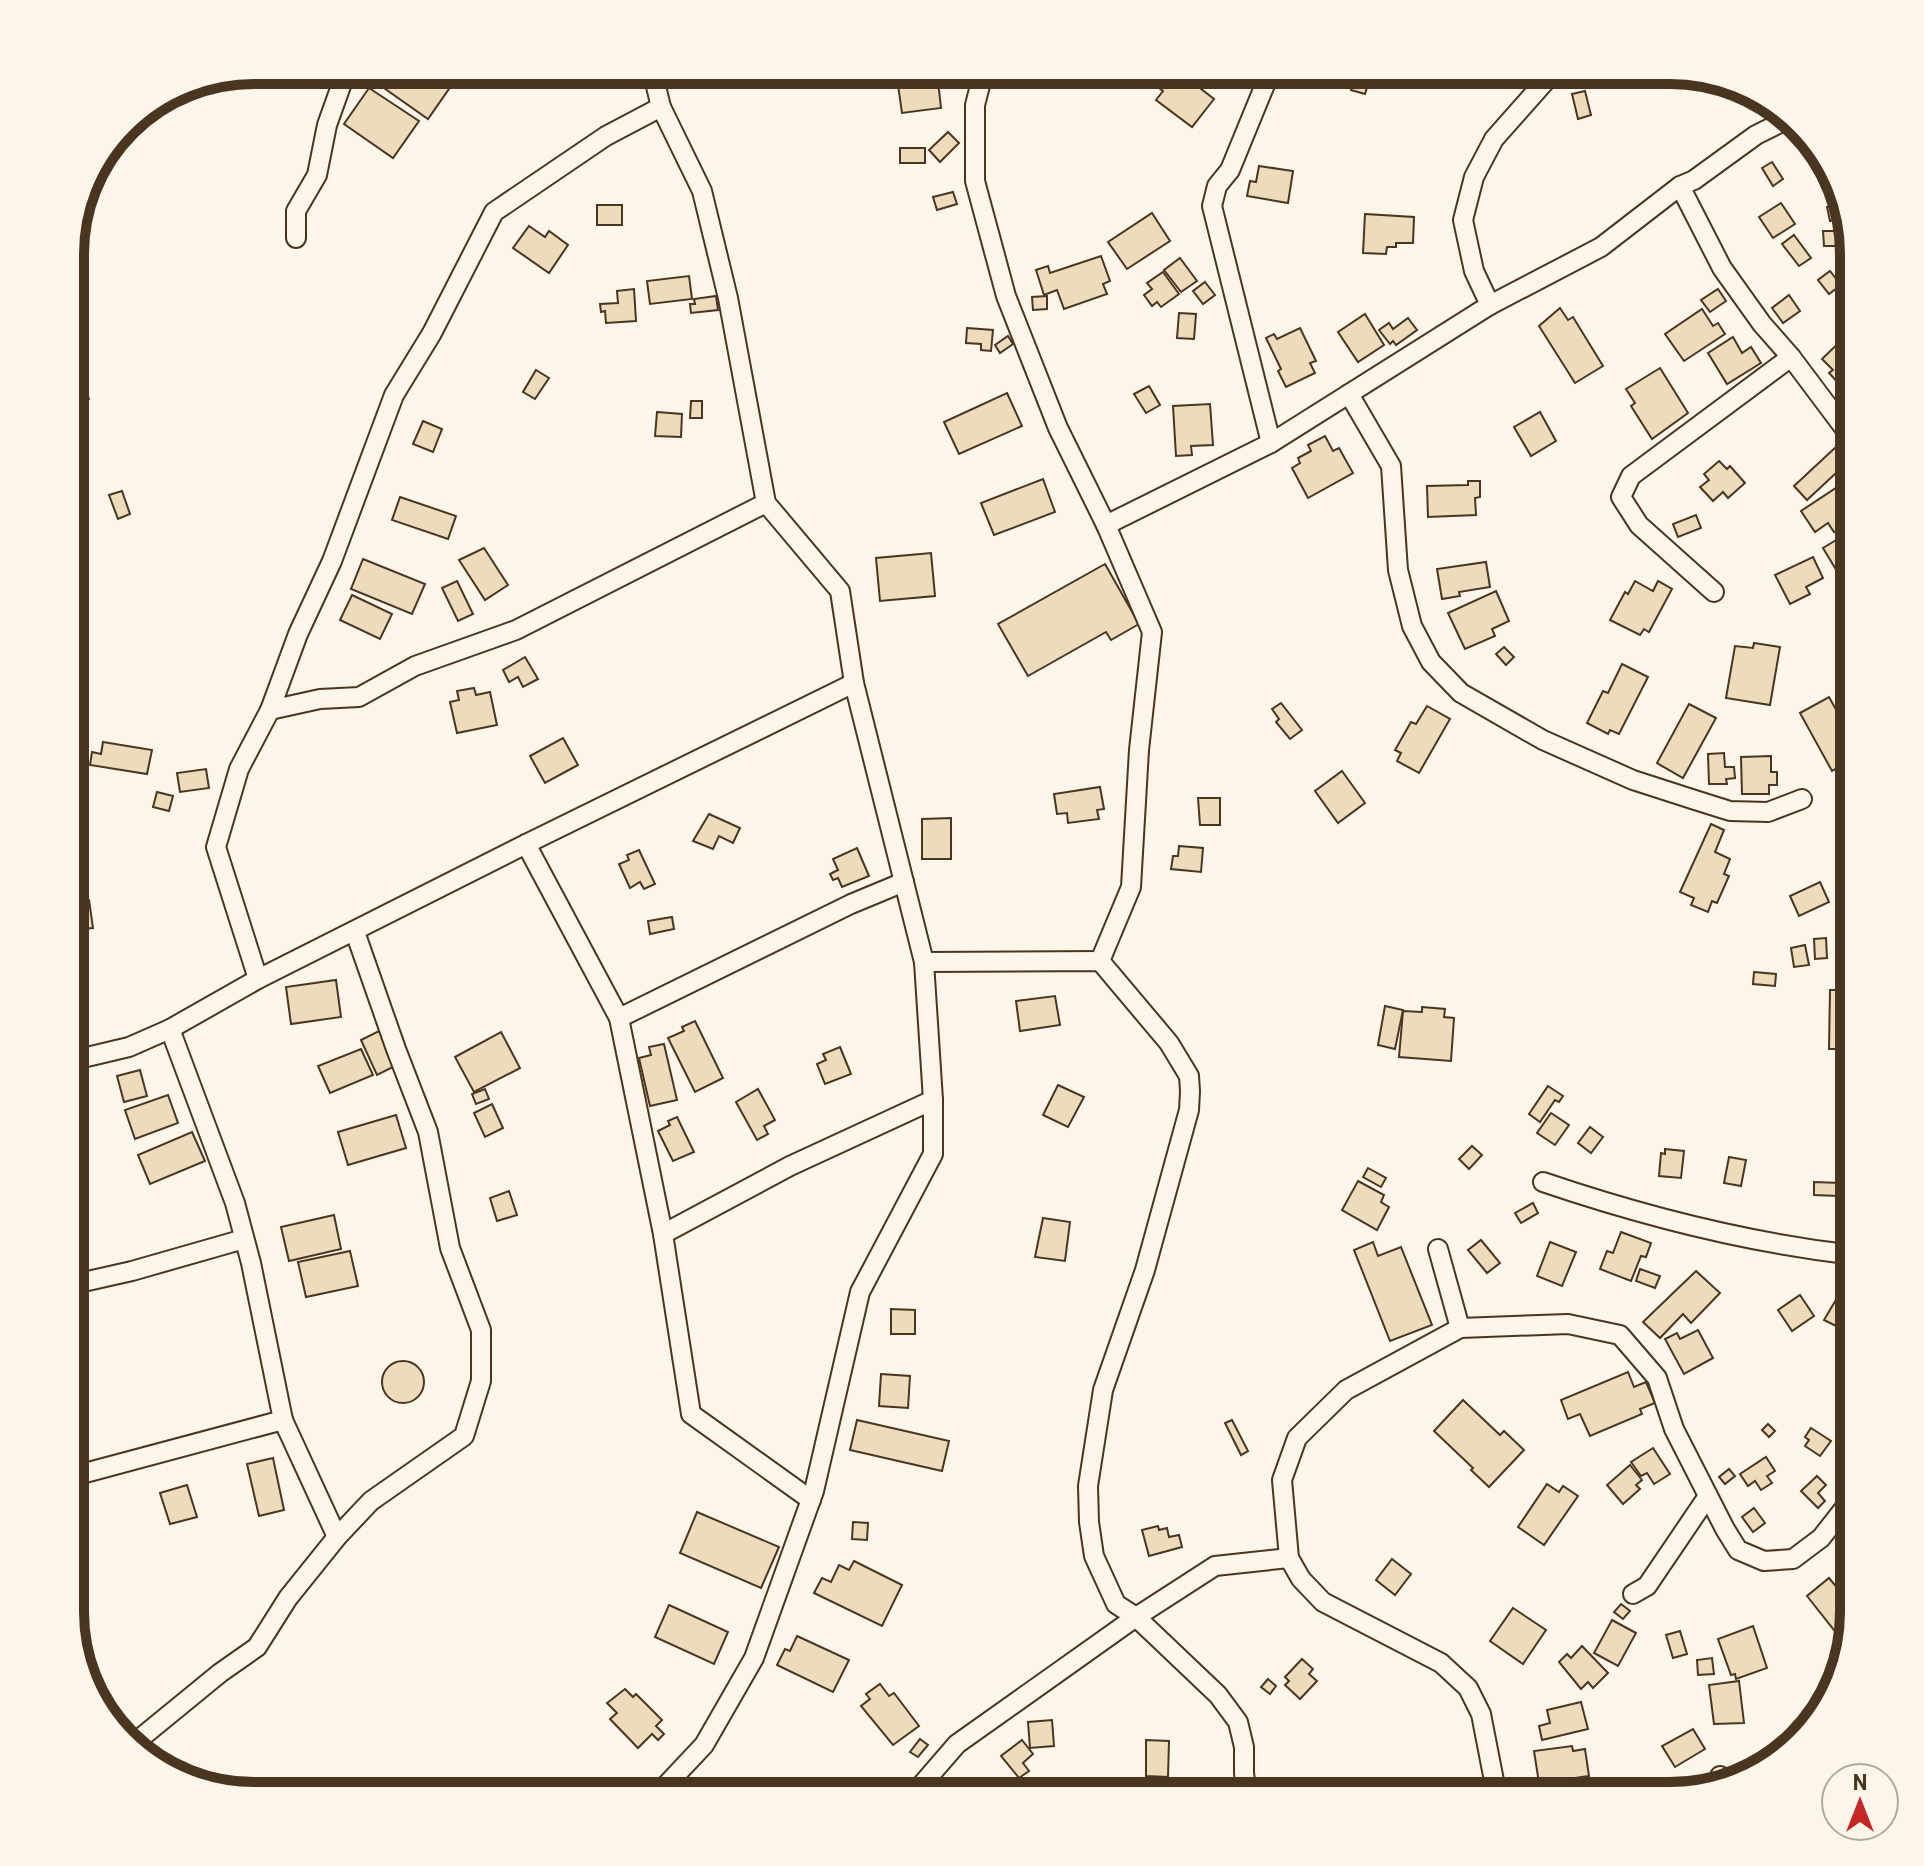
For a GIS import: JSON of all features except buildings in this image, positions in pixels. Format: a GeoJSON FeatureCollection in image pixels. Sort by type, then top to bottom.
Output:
{"type":"FeatureCollection","features":[{"type":"Feature","properties":{"kind":"street"},"geometry":{"type":"LineString","coordinates":[[296,238],[296,211],[317,175],[327,125],[342,84]]}},
{"type":"Feature","properties":{"kind":"street"},"geometry":{"type":"LineString","coordinates":[[655,84],[661,107],[702,191],[728,298],[766,503],[840,591],[854,683],[924,962],[933,1100],[933,1154],[860,1292],[811,1500],[754,1658],[704,1745],[669,1782]]}},
{"type":"Feature","properties":{"kind":"street"},"geometry":{"type":"LineString","coordinates":[[980,84],[975,105],[975,181],[1006,296],[1058,428],[1106,525],[1152,632],[1139,750],[1131,887],[1100,961]]}},
{"type":"Feature","properties":{"kind":"street"},"geometry":{"type":"LineString","coordinates":[[1265,84],[1230,170],[1217,186],[1212,206],[1271,443]]}},
{"type":"Feature","properties":{"kind":"street"},"geometry":{"type":"LineString","coordinates":[[1490,305],[1474,271],[1463,220],[1474,177],[1494,139],[1543,84]]}},
{"type":"Feature","properties":{"kind":"street"},"geometry":{"type":"LineString","coordinates":[[258,979],[216,847],[239,769],[270,710],[298,634],[332,561],[394,395],[432,333],[494,212],[606,136],[661,107]]}},
{"type":"Feature","properties":{"kind":"street"},"geometry":{"type":"LineString","coordinates":[[1106,525],[1271,443],[1490,305],[1601,247],[1680,186],[1694,180],[1756,135],[1779,124]]}},
{"type":"Feature","properties":{"kind":"street"},"geometry":{"type":"LineString","coordinates":[[1680,186],[1722,268],[1840,422]]}},
{"type":"Feature","properties":{"kind":"street"},"geometry":{"type":"LineString","coordinates":[[1714,592],[1639,525],[1621,497],[1631,476],[1791,357]]}},
{"type":"Feature","properties":{"kind":"street"},"geometry":{"type":"LineString","coordinates":[[1349,394],[1391,466],[1398,570],[1412,626],[1431,662],[1461,693],[1543,740],[1633,780],[1730,811],[1768,812],[1802,799]]}},
{"type":"Feature","properties":{"kind":"street"},"geometry":{"type":"LineString","coordinates":[[270,710],[320,699],[359,697],[415,666],[516,630],[766,503]]}},
{"type":"Feature","properties":{"kind":"street"},"geometry":{"type":"LineString","coordinates":[[84,1058],[129,1047],[170,1029],[258,979],[854,683]]}},
{"type":"Feature","properties":{"kind":"street"},"geometry":{"type":"LineString","coordinates":[[526,844],[619,1018],[663,1234],[691,1414],[811,1500]]}},
{"type":"Feature","properties":{"kind":"street"},"geometry":{"type":"LineString","coordinates":[[619,1018],[851,904],[904,882]]}},
{"type":"Feature","properties":{"kind":"street"},"geometry":{"type":"LineString","coordinates":[[140,1738],[257,1647],[288,1598],[337,1537],[371,1501],[464,1436],[481,1381],[481,1330],[450,1248],[428,1132],[355,932]]}},
{"type":"Feature","properties":{"kind":"street"},"geometry":{"type":"LineString","coordinates":[[924,962],[1100,961]]}},
{"type":"Feature","properties":{"kind":"street"},"geometry":{"type":"LineString","coordinates":[[1100,961],[1169,1043],[1189,1076],[1190,1091],[1189,1110],[1145,1270],[1103,1390],[1088,1486],[1094,1556],[1116,1604],[1136,1617],[1218,1695],[1238,1722],[1244,1747],[1245,1782]]}},
{"type":"Feature","properties":{"kind":"street"},"geometry":{"type":"LineString","coordinates":[[170,1029],[235,1203],[283,1420],[337,1537]]}},
{"type":"Feature","properties":{"kind":"street"},"geometry":{"type":"LineString","coordinates":[[663,1234],[790,1166],[933,1100]]}},
{"type":"Feature","properties":{"kind":"street"},"geometry":{"type":"LineString","coordinates":[[1543,1182],[1609,1204],[1799,1249],[1840,1253]]}},
{"type":"Feature","properties":{"kind":"street"},"geometry":{"type":"LineString","coordinates":[[84,1282],[244,1239]]}},
{"type":"Feature","properties":{"kind":"street"},"geometry":{"type":"LineString","coordinates":[[1438,1249],[1460,1328]]}},
{"type":"Feature","properties":{"kind":"street"},"geometry":{"type":"LineString","coordinates":[[1494,1782],[1481,1714],[1468,1688],[1441,1663],[1323,1602],[1301,1579],[1289,1558],[1282,1480],[1297,1438],[1346,1390],[1460,1328],[1568,1324],[1620,1335],[1657,1378],[1674,1429],[1738,1550],[1764,1561],[1793,1559],[1821,1538],[1840,1514]]}},
{"type":"Feature","properties":{"kind":"street"},"geometry":{"type":"LineString","coordinates":[[84,1473],[283,1420]]}},
{"type":"Feature","properties":{"kind":"street"},"geometry":{"type":"LineString","coordinates":[[1633,1594],[1647,1586],[1708,1496]]}},
{"type":"Feature","properties":{"kind":"street"},"geometry":{"type":"LineString","coordinates":[[924,1782],[957,1744],[1136,1617],[1215,1566],[1289,1558]]}}]}
